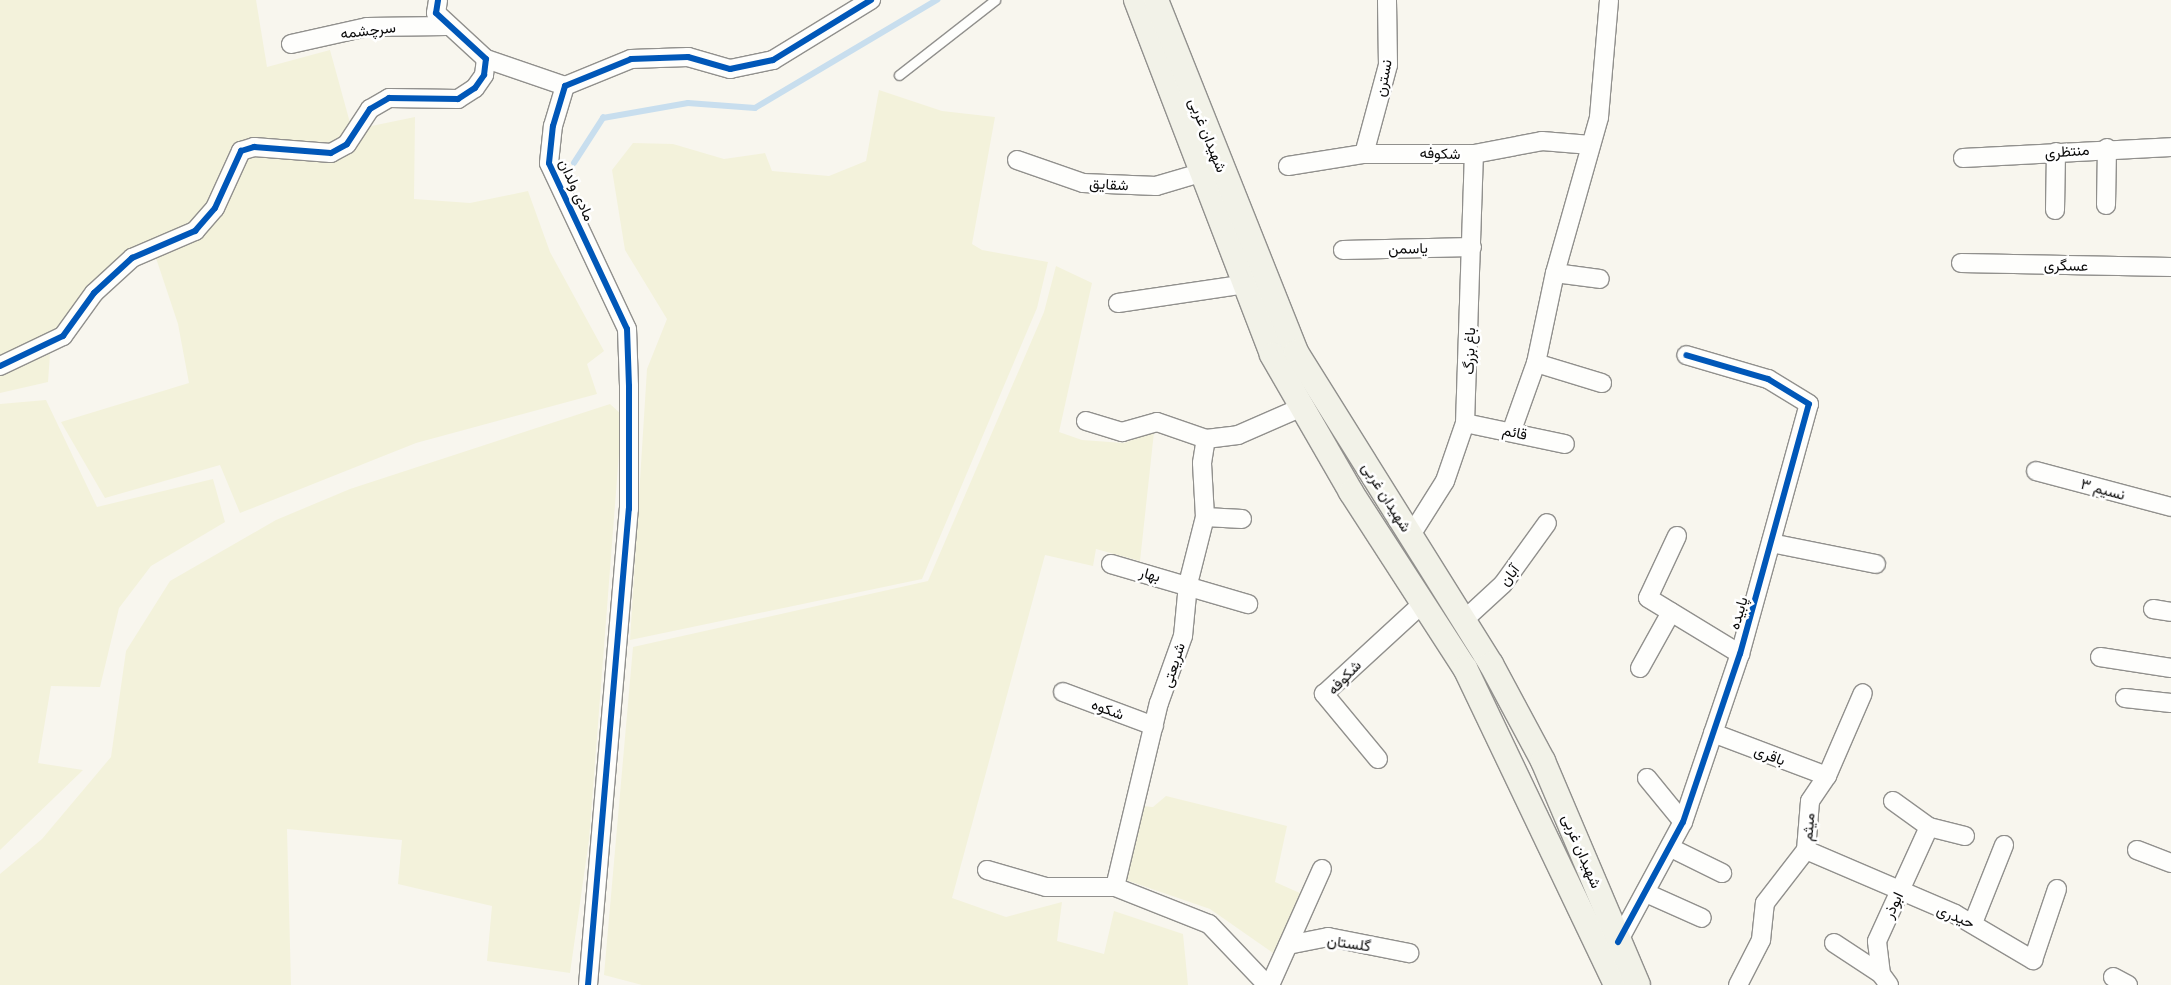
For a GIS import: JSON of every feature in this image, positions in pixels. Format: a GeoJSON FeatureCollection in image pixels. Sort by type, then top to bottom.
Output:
{"type":"FeatureCollection","features":[{"type":"Feature","properties":{"kind":"main road","name":"شهیدان غربی"},"geometry":{"type":"LineString","coordinates":[[1136,0],[1204,172],[1272,355],[1302,407],[1465,668],[1616,985]]}},
{"type":"Feature","properties":{"kind":"main road","name":"شهیدان غربی"},"geometry":{"type":"LineString","coordinates":[[1156,0],[1296,352],[1464,620],[1543,761],[1618,942],[1638,985]]}},
{"type":"Feature","properties":{"kind":"street"},"geometry":{"type":"LineString","coordinates":[[438,0],[436,13],[447,26],[486,58],[565,86],[631,59],[688,57],[730,69],[773,60],[871,0]]}},
{"type":"Feature","properties":{"kind":"street","name":"نسترن"},"geometry":{"type":"LineString","coordinates":[[1364,154],[1388,65],[1387,0]]}},
{"type":"Feature","properties":{"kind":"street"},"geometry":{"type":"LineString","coordinates":[[1512,430],[1536,363],[1555,273],[1599,117],[1609,0]]}},
{"type":"Feature","properties":{"kind":"street","name":"سرچشمه"},"geometry":{"type":"LineString","coordinates":[[290,44],[367,28],[447,26]]}},
{"type":"Feature","properties":{"kind":"street"},"geometry":{"type":"LineString","coordinates":[[0,366],[63,336],[94,293],[132,258],[195,231],[215,208],[241,151],[254,147],[331,152],[347,144],[370,109],[390,98],[432,101],[458,99],[475,88],[484,74],[486,58]]}},
{"type":"Feature","properties":{"kind":"street","name":"مادی ولدان"},"geometry":{"type":"LineString","coordinates":[[565,86],[552,126],[549,163],[627,329],[630,386],[629,509],[588,985]]}},
{"type":"Feature","properties":{"kind":"street","name":"شکوفه"},"geometry":{"type":"LineString","coordinates":[[1288,166],[1364,154],[1474,154],[1542,141],[1591,145]]}},
{"type":"Feature","properties":{"kind":"street","name":"منتظری"},"geometry":{"type":"LineString","coordinates":[[1963,158],[2107,148],[2171,147]]}},
{"type":"Feature","properties":{"kind":"street"},"geometry":{"type":"LineString","coordinates":[[2106,205],[2107,148]]}},
{"type":"Feature","properties":{"kind":"street"},"geometry":{"type":"LineString","coordinates":[[2055,210],[2056,152]]}},
{"type":"Feature","properties":{"kind":"street","name":"باغ بزرگ"},"geometry":{"type":"LineString","coordinates":[[1411,535],[1444,480],[1465,423],[1474,154]]}},
{"type":"Feature","properties":{"kind":"street","name":"شقایق"},"geometry":{"type":"LineString","coordinates":[[1016,160],[1083,183],[1156,186],[1204,172]]}},
{"type":"Feature","properties":{"kind":"street","name":"یاسمن"},"geometry":{"type":"LineString","coordinates":[[1343,250],[1472,247]]}},
{"type":"Feature","properties":{"kind":"street","name":"عسگری"},"geometry":{"type":"LineString","coordinates":[[1961,263],[2171,267]]}},
{"type":"Feature","properties":{"kind":"street"},"geometry":{"type":"LineString","coordinates":[[1555,273],[1600,279]]}},
{"type":"Feature","properties":{"kind":"street"},"geometry":{"type":"LineString","coordinates":[[1118,302],[1246,284]]}},
{"type":"Feature","properties":{"kind":"street","name":"پابیده"},"geometry":{"type":"LineString","coordinates":[[1618,942],[1671,848],[1683,822],[1740,654],[1809,404],[1768,379],[1686,355]]}},
{"type":"Feature","properties":{"kind":"street"},"geometry":{"type":"LineString","coordinates":[[1536,363],[1602,383]]}},
{"type":"Feature","properties":{"kind":"street"},"geometry":{"type":"LineString","coordinates":[[1086,421],[1122,432],[1157,422],[1206,439],[1238,435],[1302,407]]}},
{"type":"Feature","properties":{"kind":"street","name":"قائم"},"geometry":{"type":"LineString","coordinates":[[1465,423],[1512,430],[1565,444]]}},
{"type":"Feature","properties":{"kind":"street","name":"شریعتی"},"geometry":{"type":"LineString","coordinates":[[1115,887],[1154,726],[1176,663],[1188,584],[1205,517],[1206,439]]}},
{"type":"Feature","properties":{"kind":"street","name":"نسیم ۳"},"geometry":{"type":"LineString","coordinates":[[2036,472],[2171,507]]}},
{"type":"Feature","properties":{"kind":"street"},"geometry":{"type":"LineString","coordinates":[[1205,517],[1242,518]]}},
{"type":"Feature","properties":{"kind":"street","name":"آبان"},"geometry":{"type":"LineString","coordinates":[[1464,620],[1504,584],[1547,523]]}},
{"type":"Feature","properties":{"kind":"street"},"geometry":{"type":"LineString","coordinates":[[1677,536],[1648,598],[1740,654]]}},
{"type":"Feature","properties":{"kind":"street"},"geometry":{"type":"LineString","coordinates":[[1771,544],[1876,564]]}},
{"type":"Feature","properties":{"kind":"street","name":"بهار"},"geometry":{"type":"LineString","coordinates":[[1111,564],[1188,584],[1248,604]]}},
{"type":"Feature","properties":{"kind":"street","name":"شکوفه"},"geometry":{"type":"LineString","coordinates":[[1378,759],[1324,694],[1423,602]]}},
{"type":"Feature","properties":{"kind":"street"},"geometry":{"type":"LineString","coordinates":[[2153,609],[2171,612]]}},
{"type":"Feature","properties":{"kind":"street"},"geometry":{"type":"LineString","coordinates":[[1640,668],[1671,612]]}},
{"type":"Feature","properties":{"kind":"street"},"geometry":{"type":"LineString","coordinates":[[2100,657],[2171,668]]}},
{"type":"Feature","properties":{"kind":"street","name":"شکوه"},"geometry":{"type":"LineString","coordinates":[[1062,692],[1154,726]]}},
{"type":"Feature","properties":{"kind":"street","name":"میثم"},"geometry":{"type":"LineString","coordinates":[[1738,985],[1761,940],[1765,904],[1806,850],[1810,801],[1827,776],[1864,693]]}},
{"type":"Feature","properties":{"kind":"street"},"geometry":{"type":"LineString","coordinates":[[2125,698],[2171,703]]}},
{"type":"Feature","properties":{"kind":"street","name":"باقری"},"geometry":{"type":"LineString","coordinates":[[1713,733],[1827,776]]}},
{"type":"Feature","properties":{"kind":"street"},"geometry":{"type":"LineString","coordinates":[[1647,778],[1683,822]]}},
{"type":"Feature","properties":{"kind":"street"},"geometry":{"type":"LineString","coordinates":[[1893,801],[1929,827],[1965,836]]}},
{"type":"Feature","properties":{"kind":"street","name":"ابوذر"},"geometry":{"type":"LineString","coordinates":[[1885,980],[1877,941],[1929,827]]}},
{"type":"Feature","properties":{"kind":"street"},"geometry":{"type":"LineString","coordinates":[[1972,922],[2004,845]]}},
{"type":"Feature","properties":{"kind":"street"},"geometry":{"type":"LineString","coordinates":[[1671,848],[1722,873]]}},
{"type":"Feature","properties":{"kind":"street","name":"حیدری"},"geometry":{"type":"LineString","coordinates":[[1806,850],[1898,893],[1972,922],[2032,960],[2057,889]]}},
{"type":"Feature","properties":{"kind":"street"},"geometry":{"type":"LineString","coordinates":[[2137,850],[2171,863]]}},
{"type":"Feature","properties":{"kind":"street"},"geometry":{"type":"LineString","coordinates":[[987,870],[1046,887],[1115,887],[1209,924],[1269,985],[1322,869]]}},
{"type":"Feature","properties":{"kind":"street"},"geometry":{"type":"LineString","coordinates":[[1646,893],[1702,918]]}},
{"type":"Feature","properties":{"kind":"street","name":"گلستان"},"geometry":{"type":"LineString","coordinates":[[1288,945],[1328,937],[1409,953]]}},
{"type":"Feature","properties":{"kind":"street"},"geometry":{"type":"LineString","coordinates":[[1834,943],[1885,980]]}},
{"type":"Feature","properties":{"kind":"lane"},"geometry":{"type":"LineString","coordinates":[[899,75],[995,0]]}},
{"type":"Feature","properties":{"kind":"green space"},"geometry":{"type":"Polygon","coordinates":[[[0,0],[256,0],[267,67],[330,50],[352,130],[415,117],[414,199],[470,203],[528,191],[550,252],[604,351],[587,364],[597,394],[416,443],[240,513],[220,465],[105,498],[61,422],[189,383],[178,324],[152,246],[51,340],[48,382],[0,393],[0,0]]]}},
{"type":"Feature","properties":{"kind":"green space"},"geometry":{"type":"Polygon","coordinates":[[[879,90],[942,111],[995,117],[972,244],[982,250],[1048,262],[1037,308],[922,579],[630,640],[647,369],[667,319],[625,250],[612,170],[633,143],[673,144],[724,159],[765,153],[772,171],[829,176],[866,161],[879,90]]]}},
{"type":"Feature","properties":{"kind":"green space"},"geometry":{"type":"Polygon","coordinates":[[[1056,266],[1092,283],[1059,432],[1082,440],[1124,443],[1154,432],[1140,561],[1096,549],[1093,566],[1045,555],[952,898],[1006,917],[1062,902],[1057,941],[1104,954],[1114,911],[1183,934],[1188,985],[642,985],[604,975],[633,647],[928,581],[1044,312],[1056,266]]]}},
{"type":"Feature","properties":{"kind":"green space"},"geometry":{"type":"Polygon","coordinates":[[[46,400],[97,507],[213,479],[225,522],[151,566],[119,608],[100,687],[51,686],[38,763],[83,770],[0,850],[0,404],[46,400]]]}},
{"type":"Feature","properties":{"kind":"green space"},"geometry":{"type":"Polygon","coordinates":[[[610,404],[622,415],[589,840],[570,973],[487,961],[492,906],[398,884],[402,840],[287,829],[291,985],[0,985],[0,874],[42,839],[111,757],[126,651],[170,581],[276,520],[350,489],[610,404]]]}},
{"type":"Feature","properties":{"kind":"green space"},"geometry":{"type":"Polygon","coordinates":[[[1166,796],[1287,826],[1275,882],[1302,894],[1273,953],[1210,909],[1123,879],[1141,806],[1153,807],[1166,796]]]}},
{"type":"Feature","properties":{"kind":"waterway"},"geometry":{"type":"LineString","coordinates":[[574,163],[603,118],[688,103],[755,108],[937,0]]}},
{"type":"Feature","properties":{"kind":"cycle path"},"geometry":{"type":"LineString","coordinates":[[0,366],[63,336],[94,293],[132,258],[195,231],[215,208],[241,151],[254,147],[331,153],[347,144],[370,109],[389,98],[458,99],[475,88],[484,75],[486,59],[436,13],[438,0]]}},
{"type":"Feature","properties":{"kind":"cycle path"},"geometry":{"type":"LineString","coordinates":[[588,985],[629,509],[627,329],[549,163],[553,126],[565,86],[631,59],[688,57],[730,69],[773,60],[871,0]]}},
{"type":"Feature","properties":{"kind":"cycle path"},"geometry":{"type":"LineString","coordinates":[[1618,942],[1683,822],[1740,654],[1809,404],[1768,379],[1686,355]]}}]}
